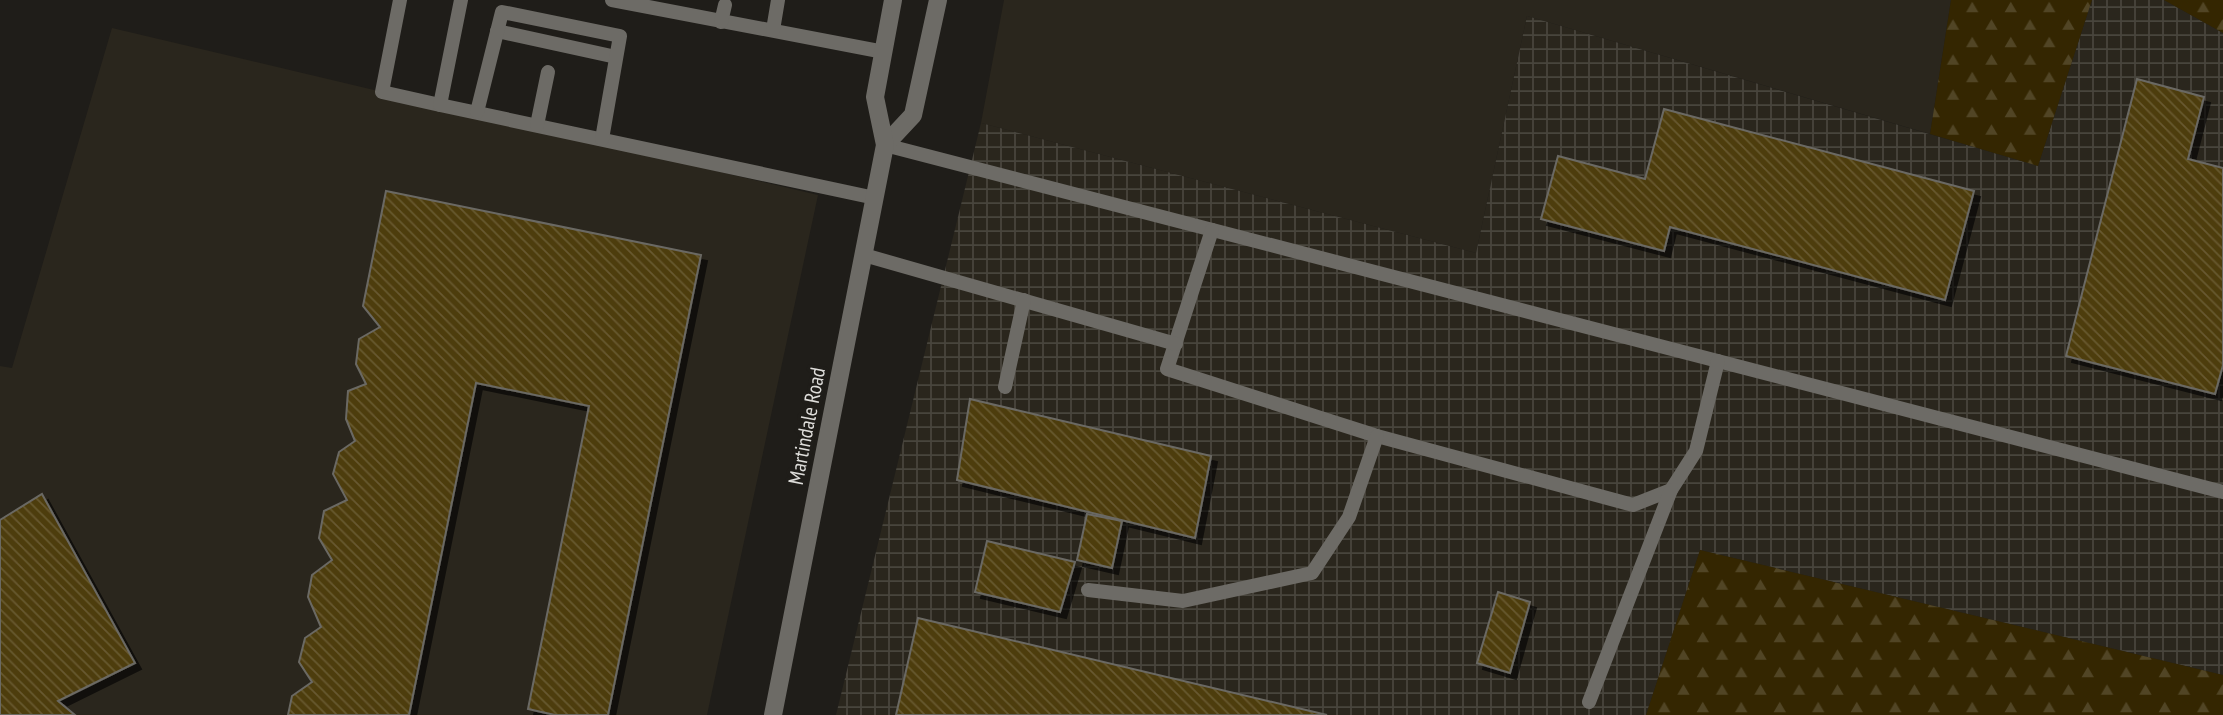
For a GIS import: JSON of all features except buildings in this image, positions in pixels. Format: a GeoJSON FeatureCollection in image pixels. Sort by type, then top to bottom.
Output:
{"type":"FeatureCollection","features":[{"type":"Feature","properties":{"kind":"main road","name":"Martindale Road"},"geometry":{"type":"LineString","coordinates":[[773,715],[885,145],[875,97],[893,0]]}},
{"type":"Feature","properties":{"kind":"main road"},"geometry":{"type":"LineString","coordinates":[[885,145],[913,115],[938,0]]}},
{"type":"Feature","properties":{"kind":"lane"},"geometry":{"type":"LineString","coordinates":[[400,0],[382,92],[875,198]]}},
{"type":"Feature","properties":{"kind":"lane"},"geometry":{"type":"LineString","coordinates":[[440,105],[461,0]]}},
{"type":"Feature","properties":{"kind":"lane"},"geometry":{"type":"LineString","coordinates":[[612,0],[675,6],[722,22],[884,52]]}},
{"type":"Feature","properties":{"kind":"lane"},"geometry":{"type":"LineString","coordinates":[[773,30],[778,0]]}},
{"type":"Feature","properties":{"kind":"lane"},"geometry":{"type":"LineString","coordinates":[[722,22],[725,5]]}},
{"type":"Feature","properties":{"kind":"lane"},"geometry":{"type":"LineString","coordinates":[[477,112],[502,12],[620,36],[601,139]]}},
{"type":"Feature","properties":{"kind":"lane"},"geometry":{"type":"LineString","coordinates":[[497,31],[616,57]]}},
{"type":"Feature","properties":{"kind":"lane"},"geometry":{"type":"LineString","coordinates":[[537,125],[548,72]]}},
{"type":"Feature","properties":{"kind":"lane"},"geometry":{"type":"LineString","coordinates":[[885,145],[2223,492]]}},
{"type":"Feature","properties":{"kind":"lane"},"geometry":{"type":"LineString","coordinates":[[1213,230],[1167,369],[1377,436],[1633,505],[1671,490]]}},
{"type":"Feature","properties":{"kind":"lane"},"geometry":{"type":"LineString","coordinates":[[864,255],[1176,344]]}},
{"type":"Feature","properties":{"kind":"lane"},"geometry":{"type":"LineString","coordinates":[[1006,387],[1024,300]]}},
{"type":"Feature","properties":{"kind":"lane"},"geometry":{"type":"LineString","coordinates":[[1590,702],[1671,490],[1696,451],[1718,361]]}},
{"type":"Feature","properties":{"kind":"lane"},"geometry":{"type":"LineString","coordinates":[[1088,590],[1183,601],[1312,573],[1349,517],[1377,436]]}},
{"type":"Feature","properties":{"kind":"shaded area"},"geometry":{"type":"Polygon","coordinates":[[[1004,0],[1951,0],[1930,134],[1527,16],[1476,253],[981,123],[1004,0]]]}},
{"type":"Feature","properties":{"kind":"shaded area"},"geometry":{"type":"Polygon","coordinates":[[[2092,0],[2164,0],[2223,33],[2223,675],[1700,550],[1646,715],[836,715],[981,123],[1476,253],[1527,16],[2038,166],[2092,0]]]}},
{"type":"Feature","properties":{"kind":"shaded area"},"geometry":{"type":"Polygon","coordinates":[[[112,28],[818,195],[707,715],[0,715],[0,366],[12,368],[112,28]]]}},
{"type":"Feature","properties":{"kind":"green space"},"geometry":{"type":"Polygon","coordinates":[[[1951,0],[2092,0],[2038,166],[1930,134],[1951,0]]]}},
{"type":"Feature","properties":{"kind":"green space"},"geometry":{"type":"Polygon","coordinates":[[[2164,0],[2223,0],[2223,33],[2164,0]]]}},
{"type":"Feature","properties":{"kind":"green space"},"geometry":{"type":"Polygon","coordinates":[[[1700,550],[2223,675],[2223,715],[1646,715],[1700,550]]]}}]}
